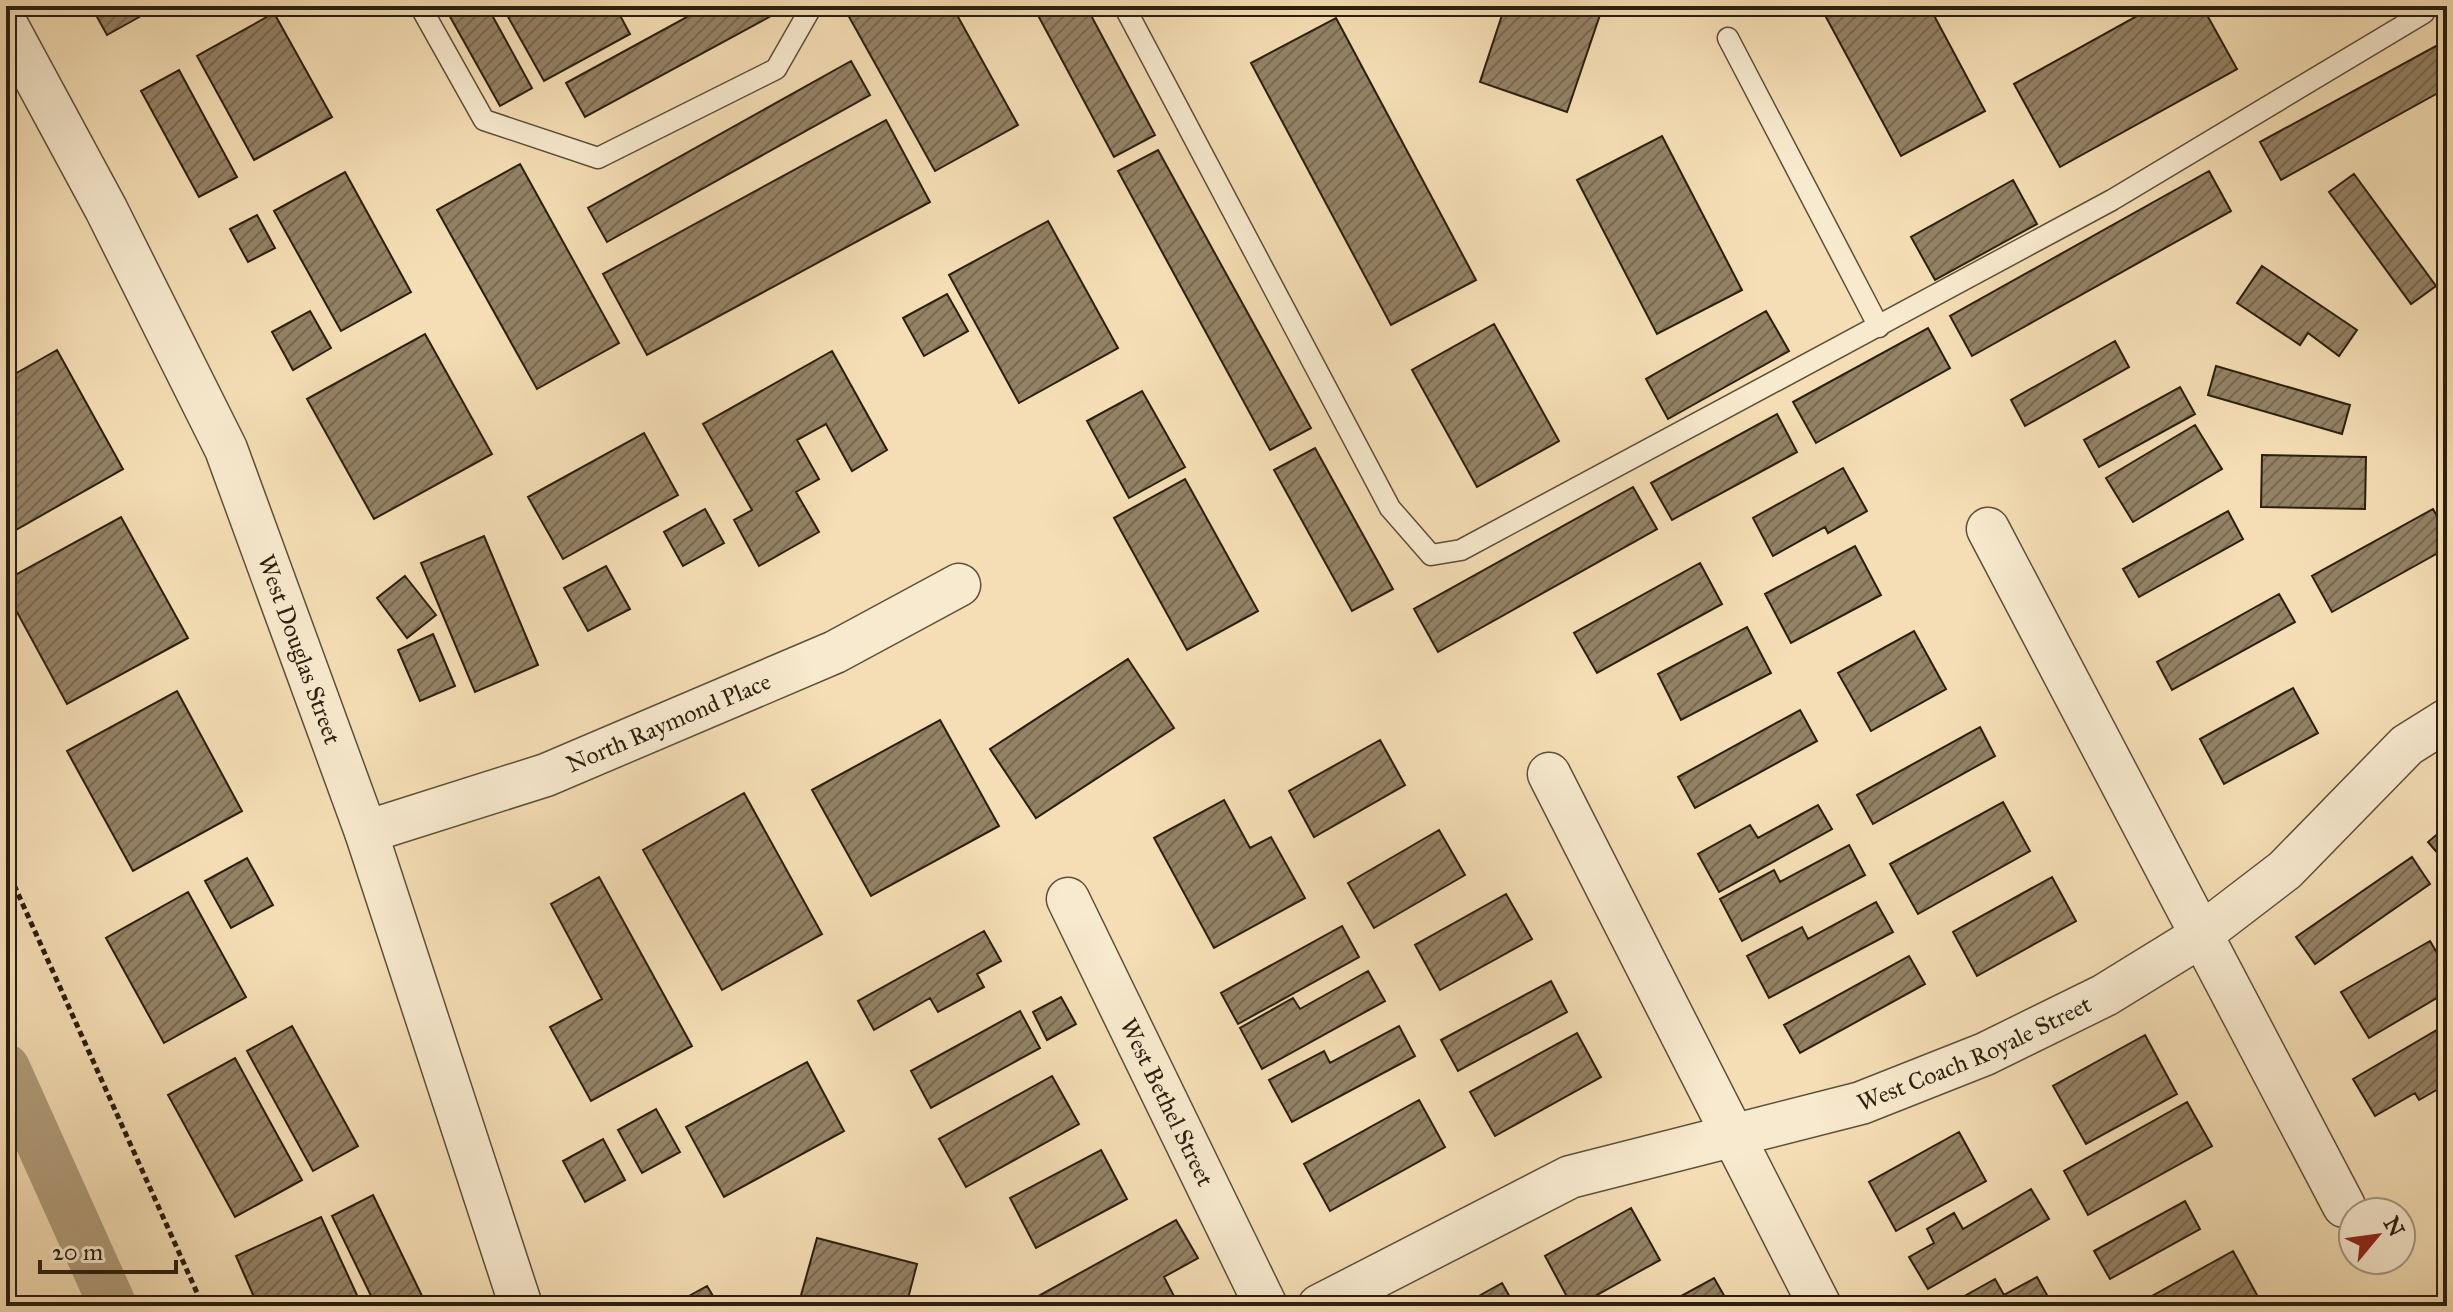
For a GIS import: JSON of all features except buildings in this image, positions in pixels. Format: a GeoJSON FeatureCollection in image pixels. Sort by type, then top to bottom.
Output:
{"type":"FeatureCollection","features":[{"type":"Feature","properties":{"kind":"street","name":"West Douglas Street"},"geometry":{"type":"LineString","coordinates":[[6,24],[106,209],[226,449],[366,832],[521,1306]]}},
{"type":"Feature","properties":{"kind":"street"},"geometry":{"type":"LineString","coordinates":[[1988,529],[2339,1196]]}},
{"type":"Feature","properties":{"kind":"street","name":"North Raymond Place"},"geometry":{"type":"LineString","coordinates":[[366,832],[546,775],[835,652],[959,585]]}},
{"type":"Feature","properties":{"kind":"street","name":"West Coach Royale Street"},"geometry":{"type":"LineString","coordinates":[[1319,1306],[1570,1177],[1861,1103],[1985,1054],[2105,995],[2200,934],[2285,870],[2407,745],[2447,720]]}},
{"type":"Feature","properties":{"kind":"street"},"geometry":{"type":"LineString","coordinates":[[1549,774],[1820,1306]]}},
{"type":"Feature","properties":{"kind":"street","name":"West Bethel Street"},"geometry":{"type":"LineString","coordinates":[[1068,899],[1266,1306]]}},
{"type":"Feature","properties":{"kind":"lane"},"geometry":{"type":"LineString","coordinates":[[420,6],[484,120],[598,158],[776,69],[812,6]]}},
{"type":"Feature","properties":{"kind":"lane"},"geometry":{"type":"LineString","coordinates":[[1124,6],[1390,508],[1431,555],[1461,550],[2126,192],[2424,13],[2421,6]]}},
{"type":"Feature","properties":{"kind":"lane"},"geometry":{"type":"LineString","coordinates":[[1728,38],[1879,327]]}},
{"type":"Feature","properties":{"kind":"path"},"geometry":{"type":"LineString","coordinates":[[6,867],[203,1306]]}},
{"type":"Feature","properties":{"kind":"waterway"},"geometry":{"type":"LineString","coordinates":[[6,1068],[113,1306]]}}]}
